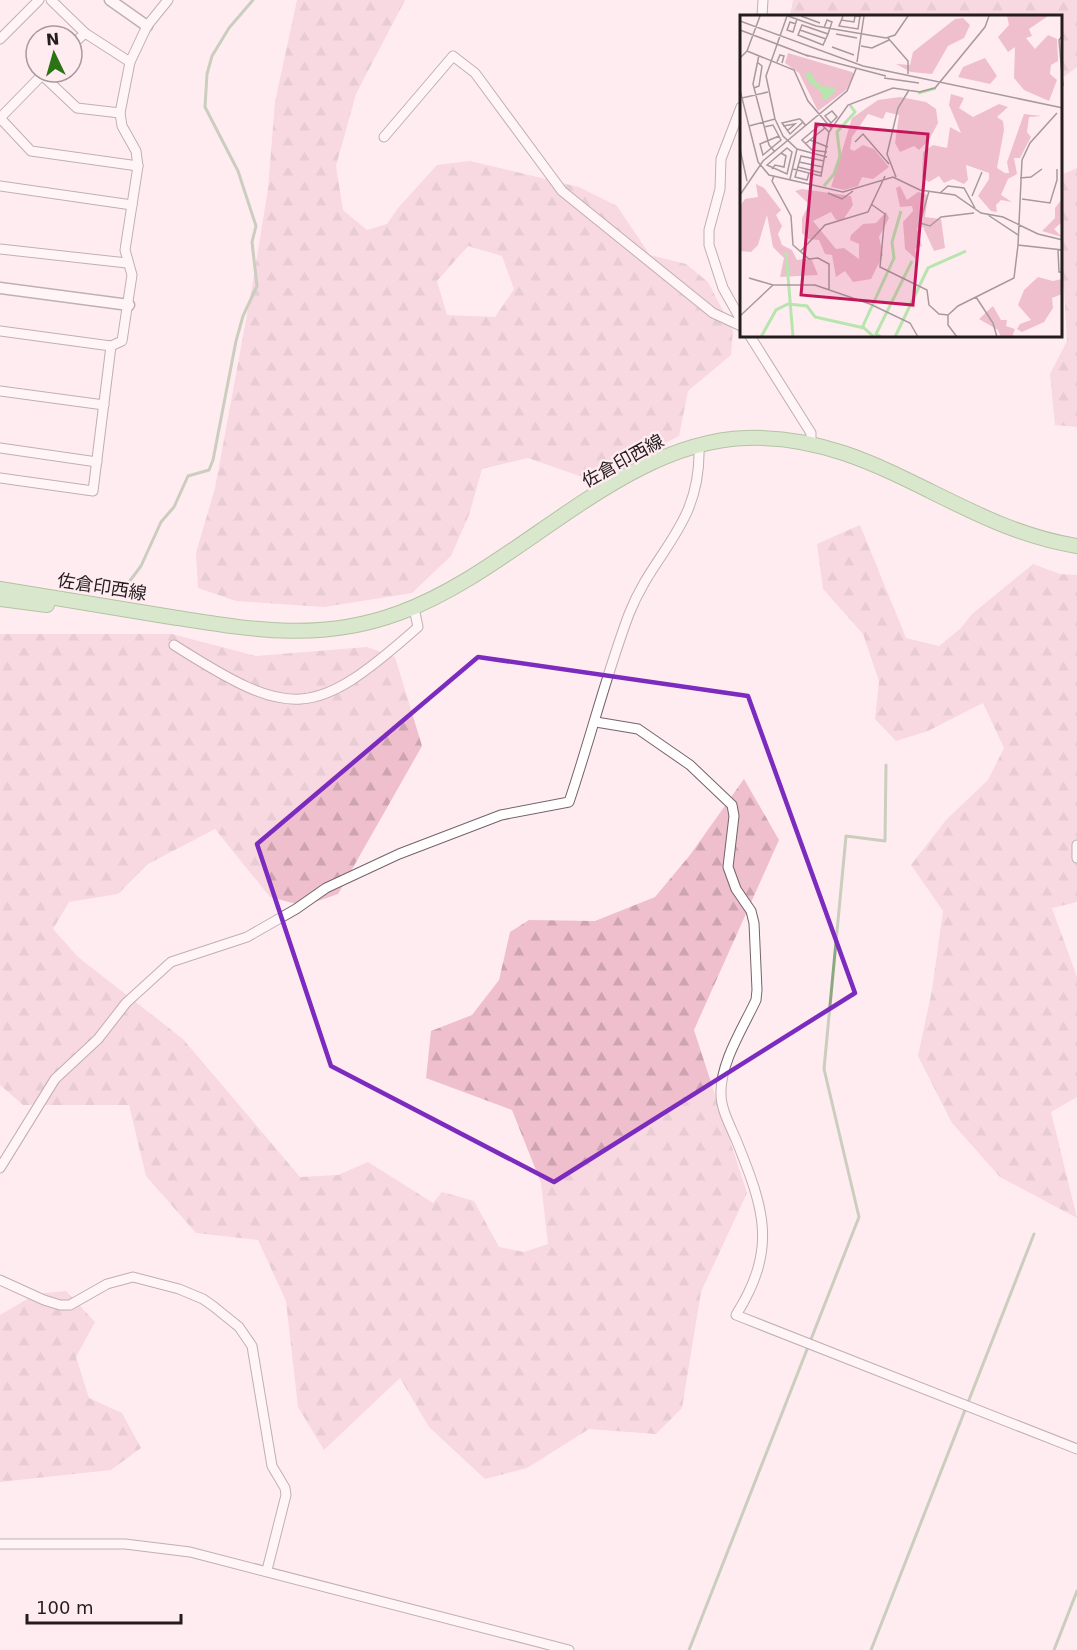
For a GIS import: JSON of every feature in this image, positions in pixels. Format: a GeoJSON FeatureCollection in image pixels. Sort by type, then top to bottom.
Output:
{"type":"FeatureCollection","features":[{"type":"Feature","properties":{"kind":"main road","name":"佐倉印西線"},"geometry":{"type":"LineString","coordinates":[[0,588],[198,622],[265,631],[313,632],[348,628],[414,608],[458,586],[638,469],[670,453],[699,444],[743,438],[782,438],[811,442],[840,450],[884,467],[1013,530],[1077,546]]}},
{"type":"Feature","properties":{"kind":"main road","name":"佐倉印西線"},"geometry":{"type":"LineString","coordinates":[[0,599],[173,622],[198,622]]}},
{"type":"Feature","properties":{"kind":"street"},"geometry":{"type":"LineString","coordinates":[[0,39],[39,0]]}},
{"type":"Feature","properties":{"kind":"street"},"geometry":{"type":"LineString","coordinates":[[51,0],[85,33],[130,62]]}},
{"type":"Feature","properties":{"kind":"street"},"geometry":{"type":"LineString","coordinates":[[110,0],[124,4],[147,26]]}},
{"type":"Feature","properties":{"kind":"street"},"geometry":{"type":"LineString","coordinates":[[0,331],[111,346],[122,341],[132,275],[125,250],[138,166],[136,152],[122,126],[120,113],[130,62],[147,26],[168,0]]}},
{"type":"Feature","properties":{"kind":"street"},"geometry":{"type":"LineString","coordinates":[[762,15],[763,0]]}},
{"type":"Feature","properties":{"kind":"street"},"geometry":{"type":"LineString","coordinates":[[384,136],[453,56],[475,73],[562,191],[713,313],[740,326]]}},
{"type":"Feature","properties":{"kind":"street"},"geometry":{"type":"LineString","coordinates":[[34,84],[0,118],[31,151],[138,166]]}},
{"type":"Feature","properties":{"kind":"street"},"geometry":{"type":"LineString","coordinates":[[54,84],[77,108],[120,113]]}},
{"type":"Feature","properties":{"kind":"street"},"geometry":{"type":"LineString","coordinates":[[740,110],[721,159],[720,189],[709,230],[709,245],[723,288],[740,318]]}},
{"type":"Feature","properties":{"kind":"street"},"geometry":{"type":"LineString","coordinates":[[0,186],[132,205]]}},
{"type":"Feature","properties":{"kind":"street"},"geometry":{"type":"LineString","coordinates":[[0,249],[127,263]]}},
{"type":"Feature","properties":{"kind":"street"},"geometry":{"type":"LineString","coordinates":[[0,288],[129,305]]}},
{"type":"Feature","properties":{"kind":"street"},"geometry":{"type":"LineString","coordinates":[[751,338],[811,433],[811,442]]}},
{"type":"Feature","properties":{"kind":"street"},"geometry":{"type":"LineString","coordinates":[[0,478],[93,491],[111,346]]}},
{"type":"Feature","properties":{"kind":"street"},"geometry":{"type":"LineString","coordinates":[[0,391],[104,405]]}},
{"type":"Feature","properties":{"kind":"street"},"geometry":{"type":"LineString","coordinates":[[0,1168],[55,1079],[98,1039],[126,1003],[171,962],[247,937],[296,909],[326,888],[399,854],[501,815],[569,802],[631,611],[690,510],[699,474],[699,444]]}},
{"type":"Feature","properties":{"kind":"street"},"geometry":{"type":"LineString","coordinates":[[0,448],[97,462]]}},
{"type":"Feature","properties":{"kind":"street"},"geometry":{"type":"LineString","coordinates":[[174,645],[217,672],[262,694],[296,701],[310,699],[328,694],[354,679],[414,631],[418,627],[414,608]]}},
{"type":"Feature","properties":{"kind":"street"},"geometry":{"type":"LineString","coordinates":[[596,722],[638,729],[690,765],[732,805],[734,816],[728,867],[736,889],[751,911],[757,990],[756,1000],[727,1065],[720,1095],[757,1194],[764,1239],[755,1275],[736,1315],[1077,1449]]}},
{"type":"Feature","properties":{"kind":"street"},"geometry":{"type":"LineString","coordinates":[[1077,845],[1077,858]]}},
{"type":"Feature","properties":{"kind":"street"},"geometry":{"type":"LineString","coordinates":[[0,1280],[60,1305],[80,1302],[119,1279],[133,1277],[150,1280],[203,1299],[239,1327],[252,1346],[272,1466],[285,1488],[286,1495],[267,1570]]}},
{"type":"Feature","properties":{"kind":"street"},"geometry":{"type":"LineString","coordinates":[[0,1544],[135,1545],[190,1552],[267,1570],[569,1650]]}},
{"type":"Feature","properties":{"kind":"highlighted area"},"geometry":{"type":"Polygon","coordinates":[[[478,657],[748,696],[855,993],[554,1182],[331,1066],[257,844],[478,657]]]}},
{"type":"Feature","properties":{"kind":"green space"},"geometry":{"type":"Polygon","coordinates":[[[297,0],[405,0],[356,94],[336,166],[343,210],[367,230],[387,224],[398,208],[437,165],[470,161],[579,187],[617,206],[650,255],[686,264],[708,282],[733,330],[731,355],[688,391],[679,436],[591,480],[528,458],[482,469],[469,515],[451,556],[412,593],[324,607],[236,601],[198,588],[196,553],[215,488],[251,293],[268,189],[275,102],[297,0]],[[468,246],[437,281],[447,315],[495,317],[514,289],[502,256],[468,246]]]}},
{"type":"Feature","properties":{"kind":"green space"},"geometry":{"type":"Polygon","coordinates":[[[793,0],[1077,0],[1077,67],[1062,78],[1062,15],[790,15],[793,0]]]}},
{"type":"Feature","properties":{"kind":"green space"},"geometry":{"type":"Polygon","coordinates":[[[1077,168],[1077,427],[1055,425],[1050,374],[1067,341],[1064,288],[1062,286],[1062,175],[1077,168]]]}},
{"type":"Feature","properties":{"kind":"green space"},"geometry":{"type":"Polygon","coordinates":[[[860,525],[906,638],[939,646],[960,629],[972,614],[1033,564],[1060,574],[1077,575],[1077,902],[1052,908],[1077,977],[1077,1097],[1051,1112],[1077,1218],[1000,1177],[952,1123],[918,1056],[932,990],[943,911],[911,865],[946,820],[988,780],[1004,748],[983,703],[928,731],[896,741],[875,719],[879,681],[863,634],[823,589],[817,544],[860,525]]]}},
{"type":"Feature","properties":{"kind":"green space"},"geometry":{"type":"Polygon","coordinates":[[[0,634],[172,634],[256,656],[367,647],[395,657],[422,746],[338,894],[304,906],[270,897],[215,829],[148,864],[118,894],[69,902],[53,929],[78,957],[183,1039],[300,1177],[338,1175],[368,1162],[433,1203],[442,1192],[474,1201],[499,1247],[524,1252],[548,1244],[541,1183],[512,1110],[426,1078],[431,1031],[472,1015],[499,980],[510,932],[529,920],[595,921],[655,897],[690,855],[744,779],[779,840],[694,1030],[747,1193],[701,1292],[682,1408],[656,1434],[589,1429],[527,1468],[485,1479],[429,1427],[400,1378],[324,1450],[298,1407],[286,1301],[258,1240],[196,1233],[146,1176],[129,1105],[23,1105],[0,1085],[0,634]]]}},
{"type":"Feature","properties":{"kind":"green space"},"geometry":{"type":"Polygon","coordinates":[[[66,1291],[95,1322],[76,1357],[89,1398],[122,1413],[141,1448],[111,1470],[0,1482],[0,1315],[36,1294],[66,1291]]]}},
{"type":"Feature","properties":{"kind":"waterway"},"geometry":{"type":"LineString","coordinates":[[120,594],[141,566],[161,522],[174,507],[188,476],[209,470],[213,460],[236,341],[243,316],[257,286],[252,242],[256,226],[238,171],[205,107],[207,74],[212,56],[229,28],[253,0]]}},
{"type":"Feature","properties":{"kind":"waterway"},"geometry":{"type":"LineString","coordinates":[[689,1650],[859,1217],[824,1069],[846,836],[885,841],[886,765]]}},
{"type":"Feature","properties":{"kind":"waterway"},"geometry":{"type":"LineString","coordinates":[[871,1650],[1034,1234]]}},
{"type":"Feature","properties":{"kind":"waterway"},"geometry":{"type":"LineString","coordinates":[[1054,1650],[1077,1591]]}}]}
